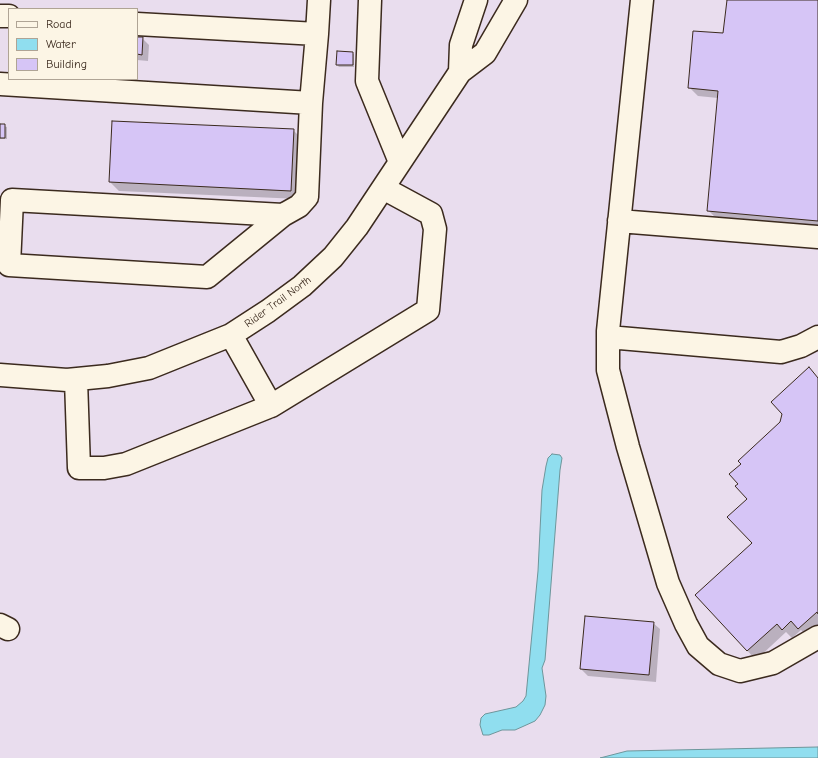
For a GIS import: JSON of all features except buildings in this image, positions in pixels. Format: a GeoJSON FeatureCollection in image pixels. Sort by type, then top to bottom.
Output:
{"type":"FeatureCollection","features":[{"type":"Feature","properties":{"kind":"street"},"geometry":{"type":"LineString","coordinates":[[283,215],[12,200],[9,265],[207,277],[283,215],[299,206],[308,197],[311,103],[319,0]]}},
{"type":"Feature","properties":{"kind":"street"},"geometry":{"type":"LineString","coordinates":[[370,0],[367,81],[400,162]]}},
{"type":"Feature","properties":{"kind":"street"},"geometry":{"type":"LineString","coordinates":[[460,72],[461,45],[476,0]]}},
{"type":"Feature","properties":{"kind":"street","name":"Rider Trail North"},"geometry":{"type":"LineString","coordinates":[[0,375],[76,380],[108,376],[149,368],[231,335],[302,286],[333,257],[357,227],[460,72],[485,53],[516,0]]}},
{"type":"Feature","properties":{"kind":"street"},"geometry":{"type":"LineString","coordinates":[[642,0],[608,337],[608,370],[628,447],[668,583],[686,624],[698,646],[719,664],[740,671],[773,663],[818,637]]}},
{"type":"Feature","properties":{"kind":"street"},"geometry":{"type":"LineString","coordinates":[[138,24],[317,34]]}},
{"type":"Feature","properties":{"kind":"street"},"geometry":{"type":"LineString","coordinates":[[0,84],[311,103]]}},
{"type":"Feature","properties":{"kind":"street"},"geometry":{"type":"LineString","coordinates":[[76,380],[79,468],[104,468],[126,464],[271,406],[428,310],[435,229],[431,214],[383,188]]}},
{"type":"Feature","properties":{"kind":"street"},"geometry":{"type":"LineString","coordinates":[[619,221],[818,237]]}},
{"type":"Feature","properties":{"kind":"street"},"geometry":{"type":"LineString","coordinates":[[231,335],[271,406]]}},
{"type":"Feature","properties":{"kind":"street"},"geometry":{"type":"LineString","coordinates":[[608,337],[781,352],[801,346],[818,337]]}},
{"type":"Feature","properties":{"kind":"shaded area"},"geometry":{"type":"Polygon","coordinates":[[[0,0],[818,0],[818,758],[0,758],[0,0]]]}},
{"type":"Feature","properties":{"kind":"water"},"geometry":{"type":"Polygon","coordinates":[[[552,454],[560,455],[562,458],[545,660],[542,668],[546,696],[545,705],[535,721],[515,730],[502,730],[489,735],[483,735],[480,725],[481,718],[485,714],[516,707],[526,696],[538,571],[542,490],[548,458],[552,454]]]}},
{"type":"Feature","properties":{"kind":"water"},"geometry":{"type":"Polygon","coordinates":[[[818,747],[818,758],[600,758],[627,751],[818,747]]]}}]}
